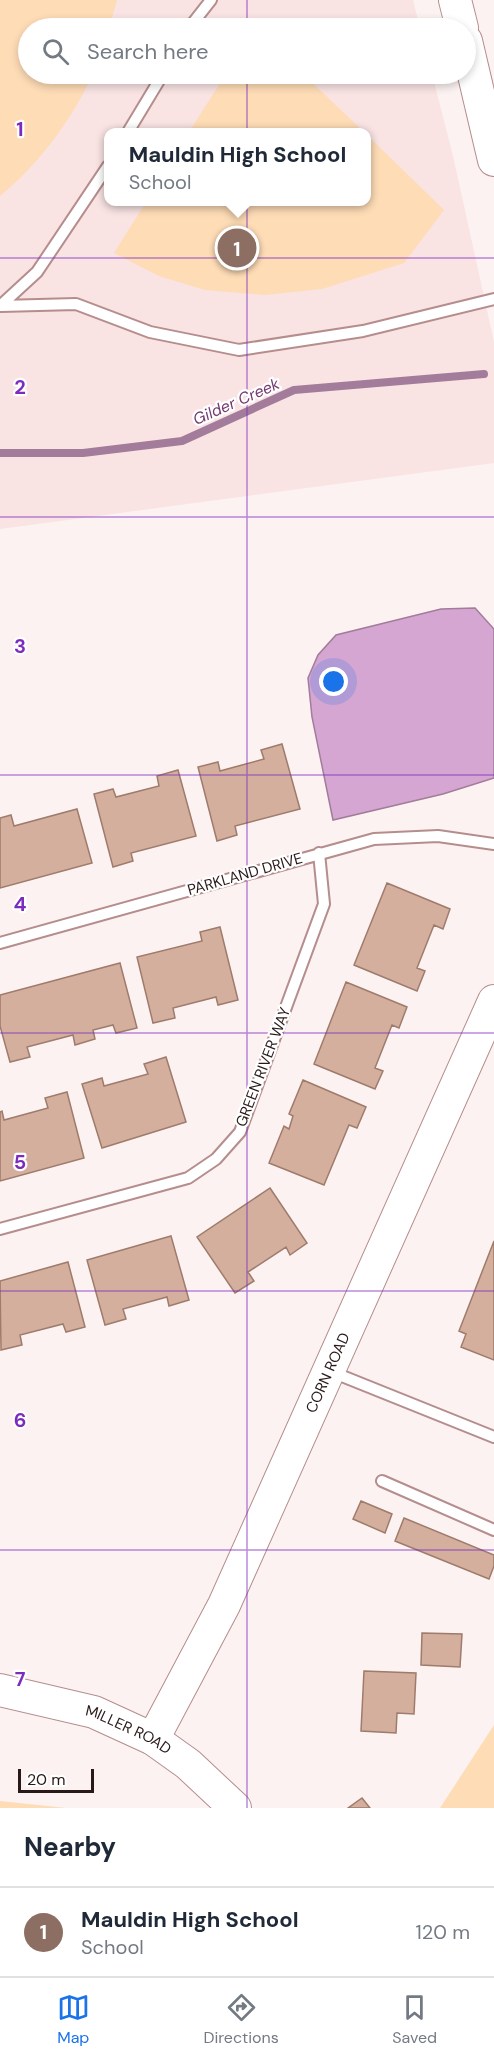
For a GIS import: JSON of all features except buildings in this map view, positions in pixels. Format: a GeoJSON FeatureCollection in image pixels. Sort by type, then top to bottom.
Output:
{"type":"FeatureCollection","features":[{"type":"Feature","properties":{"kind":"street"},"geometry":{"type":"LineString","coordinates":[[455,0],[460,18]]}},
{"type":"Feature","properties":{"kind":"street"},"geometry":{"type":"LineString","coordinates":[[476,84],[494,159]]}},
{"type":"Feature","properties":{"kind":"street","name":"CORN ROAD"},"geometry":{"type":"LineString","coordinates":[[153,1739],[224,1605],[494,1001]]}},
{"type":"Feature","properties":{"kind":"street","name":"MILLER ROAD"},"geometry":{"type":"LineString","coordinates":[[0,1690],[94,1712],[153,1739],[188,1764],[235,1808]]}},
{"type":"Feature","properties":{"kind":"lane"},"geometry":{"type":"LineString","coordinates":[[196,18],[210,0]]}},
{"type":"Feature","properties":{"kind":"lane"},"geometry":{"type":"LineString","coordinates":[[130,128],[157,84]]}},
{"type":"Feature","properties":{"kind":"lane"},"geometry":{"type":"LineString","coordinates":[[1,306],[37,272],[104,172]]}},
{"type":"Feature","properties":{"kind":"lane"},"geometry":{"type":"LineString","coordinates":[[1,306],[76,304],[150,332],[239,350],[363,332],[494,299]]}},
{"type":"Feature","properties":{"kind":"lane","name":"PARKLAND DRIVE"},"geometry":{"type":"LineString","coordinates":[[0,943],[374,839],[438,836],[494,844]]}},
{"type":"Feature","properties":{"kind":"lane","name":"GREEN RIVER WAY"},"geometry":{"type":"LineString","coordinates":[[0,1229],[188,1178],[216,1159],[240,1132],[324,904],[319,853]]}},
{"type":"Feature","properties":{"kind":"lane"},"geometry":{"type":"LineString","coordinates":[[329,1371],[494,1437]]}},
{"type":"Feature","properties":{"kind":"lane"},"geometry":{"type":"LineString","coordinates":[[382,1481],[494,1530]]}},
{"type":"Feature","properties":{"kind":"shaded area"},"geometry":{"type":"Polygon","coordinates":[[[0,0],[413,0],[418,18],[18,18],[18,84],[435,84],[453,156],[494,342],[494,463],[0,529],[0,0]]]}},
{"type":"Feature","properties":{"kind":"shaded area"},"geometry":{"type":"Polygon","coordinates":[[[0,0],[117,0],[112,18],[18,18],[18,84],[88,84],[75,109],[53,140],[29,169],[0,196],[0,0]]]}},
{"type":"Feature","properties":{"kind":"shaded area"},"geometry":{"type":"Polygon","coordinates":[[[220,84],[314,84],[360,128],[192,128],[220,84]]]}},
{"type":"Feature","properties":{"kind":"shaded area"},"geometry":{"type":"Polygon","coordinates":[[[371,139],[444,210],[404,263],[322,289],[265,295],[205,290],[159,276],[114,253],[143,206],[371,206],[371,139]]]}},
{"type":"Feature","properties":{"kind":"shaded area"},"geometry":{"type":"Polygon","coordinates":[[[475,608],[494,629],[494,778],[443,794],[333,820],[312,717],[308,678],[318,655],[336,635],[441,609],[475,608]]]}},
{"type":"Feature","properties":{"kind":"shaded area"},"geometry":{"type":"Polygon","coordinates":[[[494,1725],[494,1808],[440,1808],[494,1725]]]}},
{"type":"Feature","properties":{"kind":"shaded area"},"geometry":{"type":"Polygon","coordinates":[[[0,1801],[66,1808],[0,1808],[0,1801]]]}},
{"type":"Feature","properties":{"kind":"waterway","name":"Gilder Creek"},"geometry":{"type":"LineString","coordinates":[[0,453],[83,453],[182,441],[294,390],[484,374]]}},
{"type":"Feature","properties":{"kind":"place","name":"Mauldin High School"},"geometry":{"type":"Point","coordinates":[237,248]}}]}
